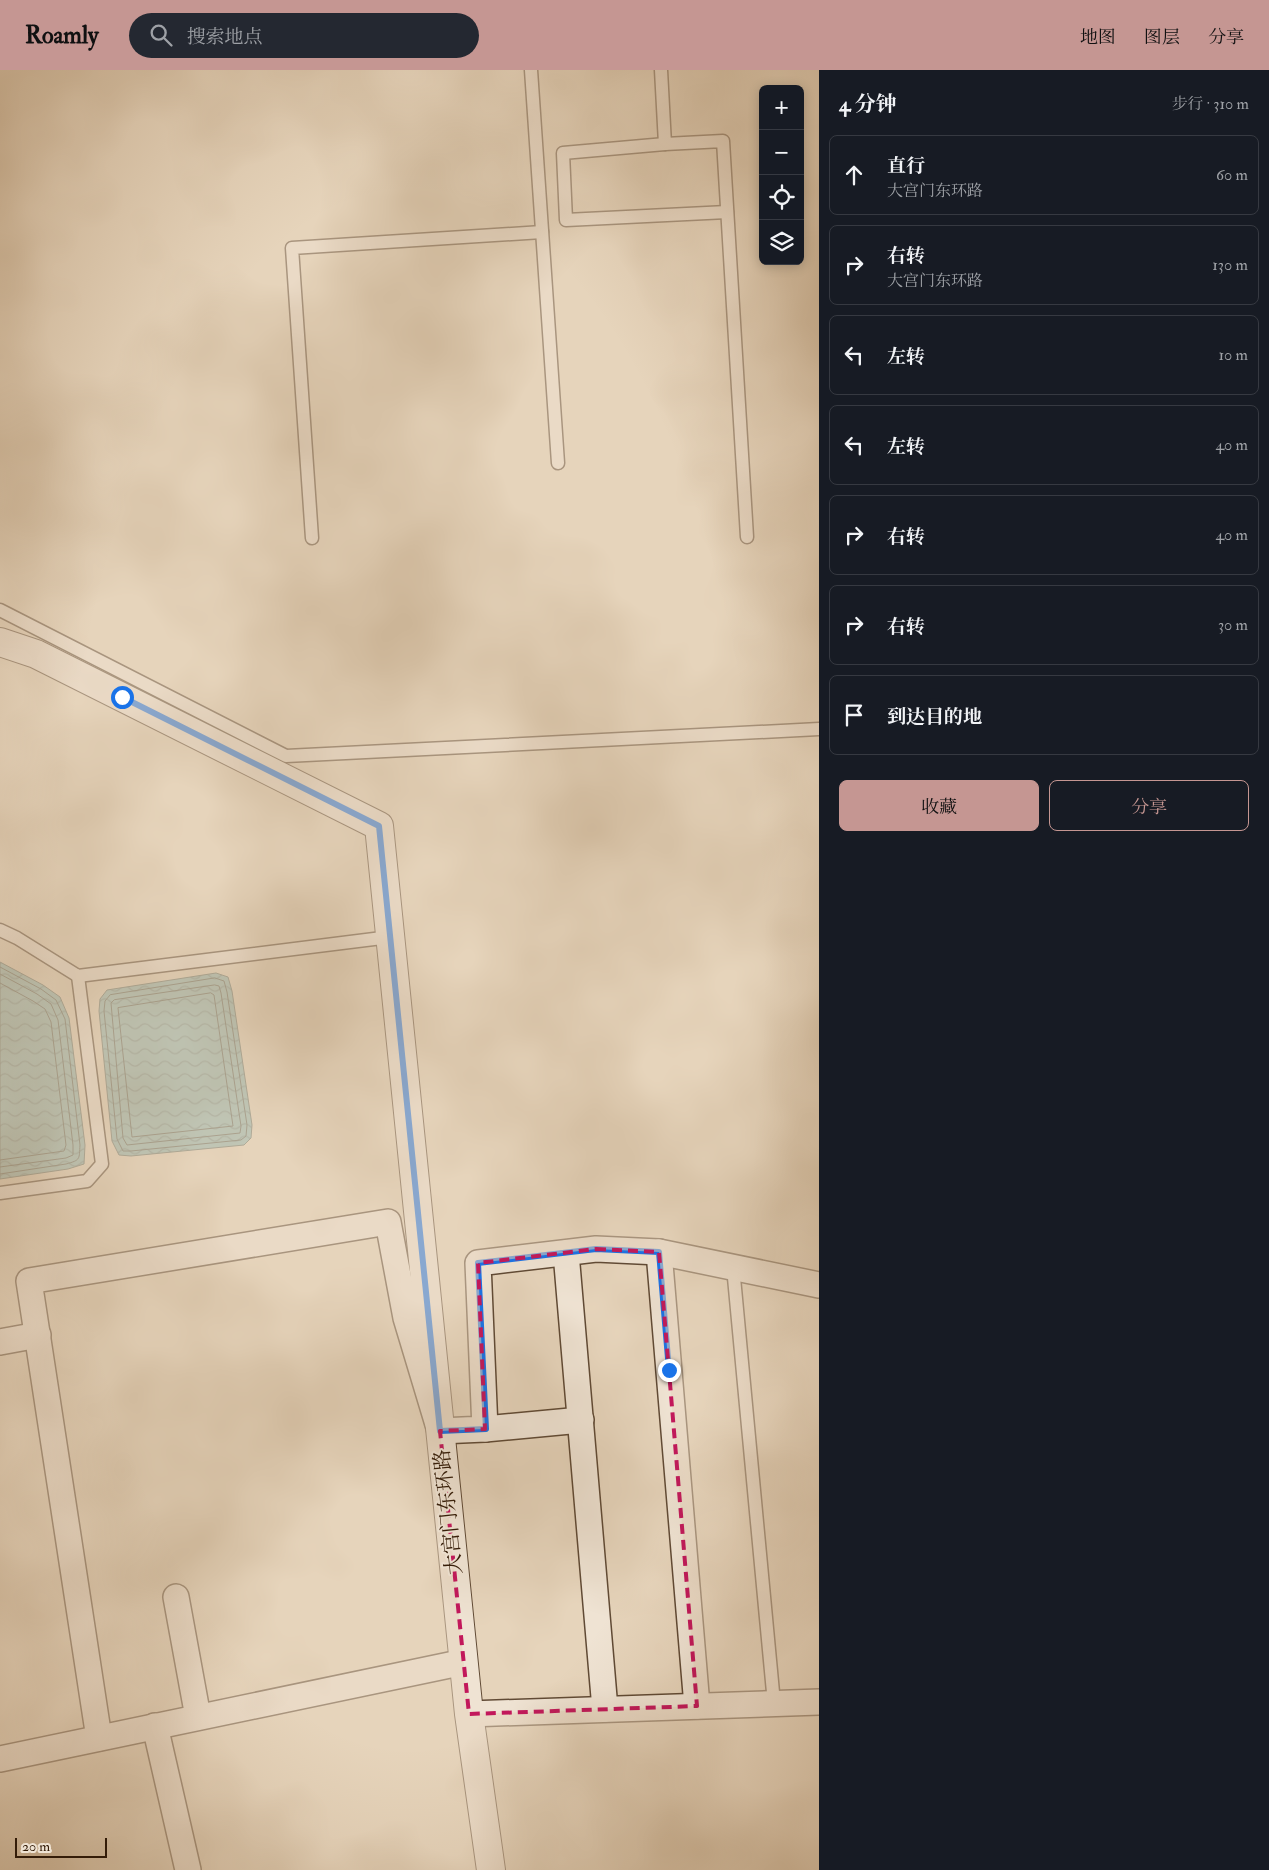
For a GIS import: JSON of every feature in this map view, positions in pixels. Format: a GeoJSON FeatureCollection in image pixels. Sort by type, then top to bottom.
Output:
{"type":"FeatureCollection","features":[{"type":"Feature","properties":{"kind":"street","name":"大宫门东环路"},"geometry":{"type":"LineString","coordinates":[[0,642],[36,654],[379,826],[469,1714],[491,1870]]}},
{"type":"Feature","properties":{"kind":"street"},"geometry":{"type":"LineString","coordinates":[[99,1738],[30,1281],[388,1222],[406,1318],[440,1431],[486,1429],[581,1420]]}},
{"type":"Feature","properties":{"kind":"street"},"geometry":{"type":"LineString","coordinates":[[486,1429],[478,1263],[596,1249],[659,1252],[819,1285]]}},
{"type":"Feature","properties":{"kind":"street"},"geometry":{"type":"LineString","coordinates":[[659,1252],[697,1706]]}},
{"type":"Feature","properties":{"kind":"street"},"geometry":{"type":"LineString","coordinates":[[566,1253],[605,1709]]}},
{"type":"Feature","properties":{"kind":"street"},"geometry":{"type":"LineString","coordinates":[[0,1342],[38,1335]]}},
{"type":"Feature","properties":{"kind":"street"},"geometry":{"type":"LineString","coordinates":[[176,1597],[198,1718]]}},
{"type":"Feature","properties":{"kind":"street"},"geometry":{"type":"LineString","coordinates":[[1,1755],[99,1738],[464,1662]]}},
{"type":"Feature","properties":{"kind":"street"},"geometry":{"type":"LineString","coordinates":[[469,1714],[819,1702]]}},
{"type":"Feature","properties":{"kind":"street"},"geometry":{"type":"LineString","coordinates":[[155,1726],[188,1870]]}},
{"type":"Feature","properties":{"kind":"lane"},"geometry":{"type":"LineString","coordinates":[[532,70],[558,463]]}},
{"type":"Feature","properties":{"kind":"lane"},"geometry":{"type":"LineString","coordinates":[[661,70],[665,144]]}},
{"type":"Feature","properties":{"kind":"lane"},"geometry":{"type":"LineString","coordinates":[[727,212],[566,220],[563,153],[723,141],[747,537]]}},
{"type":"Feature","properties":{"kind":"lane"},"geometry":{"type":"LineString","coordinates":[[312,538],[292,248],[542,232]]}},
{"type":"Feature","properties":{"kind":"lane"},"geometry":{"type":"LineString","coordinates":[[0,610],[286,756],[819,729]]}},
{"type":"Feature","properties":{"kind":"lane"},"geometry":{"type":"LineString","coordinates":[[0,930],[17,938],[78,976],[390,938]]}},
{"type":"Feature","properties":{"kind":"lane"},"geometry":{"type":"LineString","coordinates":[[0,1193],[86,1181],[102,1164],[78,976]]}},
{"type":"Feature","properties":{"kind":"lane"},"geometry":{"type":"LineString","coordinates":[[733,1267],[774,1703]]}},
{"type":"Feature","properties":{"kind":"highlighted area"},"geometry":{"type":"Polygon","coordinates":[[[596,1249],[659,1252],[697,1706],[469,1714],[440,1431],[485,1429],[478,1263],[596,1249]]]}},
{"type":"Feature","properties":{"kind":"water"},"geometry":{"type":"Polygon","coordinates":[[[0,962],[43,985],[60,997],[69,1018],[85,1145],[84,1164],[68,1169],[0,1179],[0,962]]]}},
{"type":"Feature","properties":{"kind":"water"},"geometry":{"type":"Polygon","coordinates":[[[216,973],[228,977],[232,991],[252,1125],[251,1138],[244,1145],[131,1156],[119,1155],[112,1141],[99,1011],[100,999],[107,990],[216,973]]]}},
{"type":"Feature","properties":{"kind":"route"},"geometry":{"type":"LineString","coordinates":[[122,697],[379,826],[440,1431],[486,1429],[478,1263],[596,1249],[659,1252],[669,1370]]}}]}
